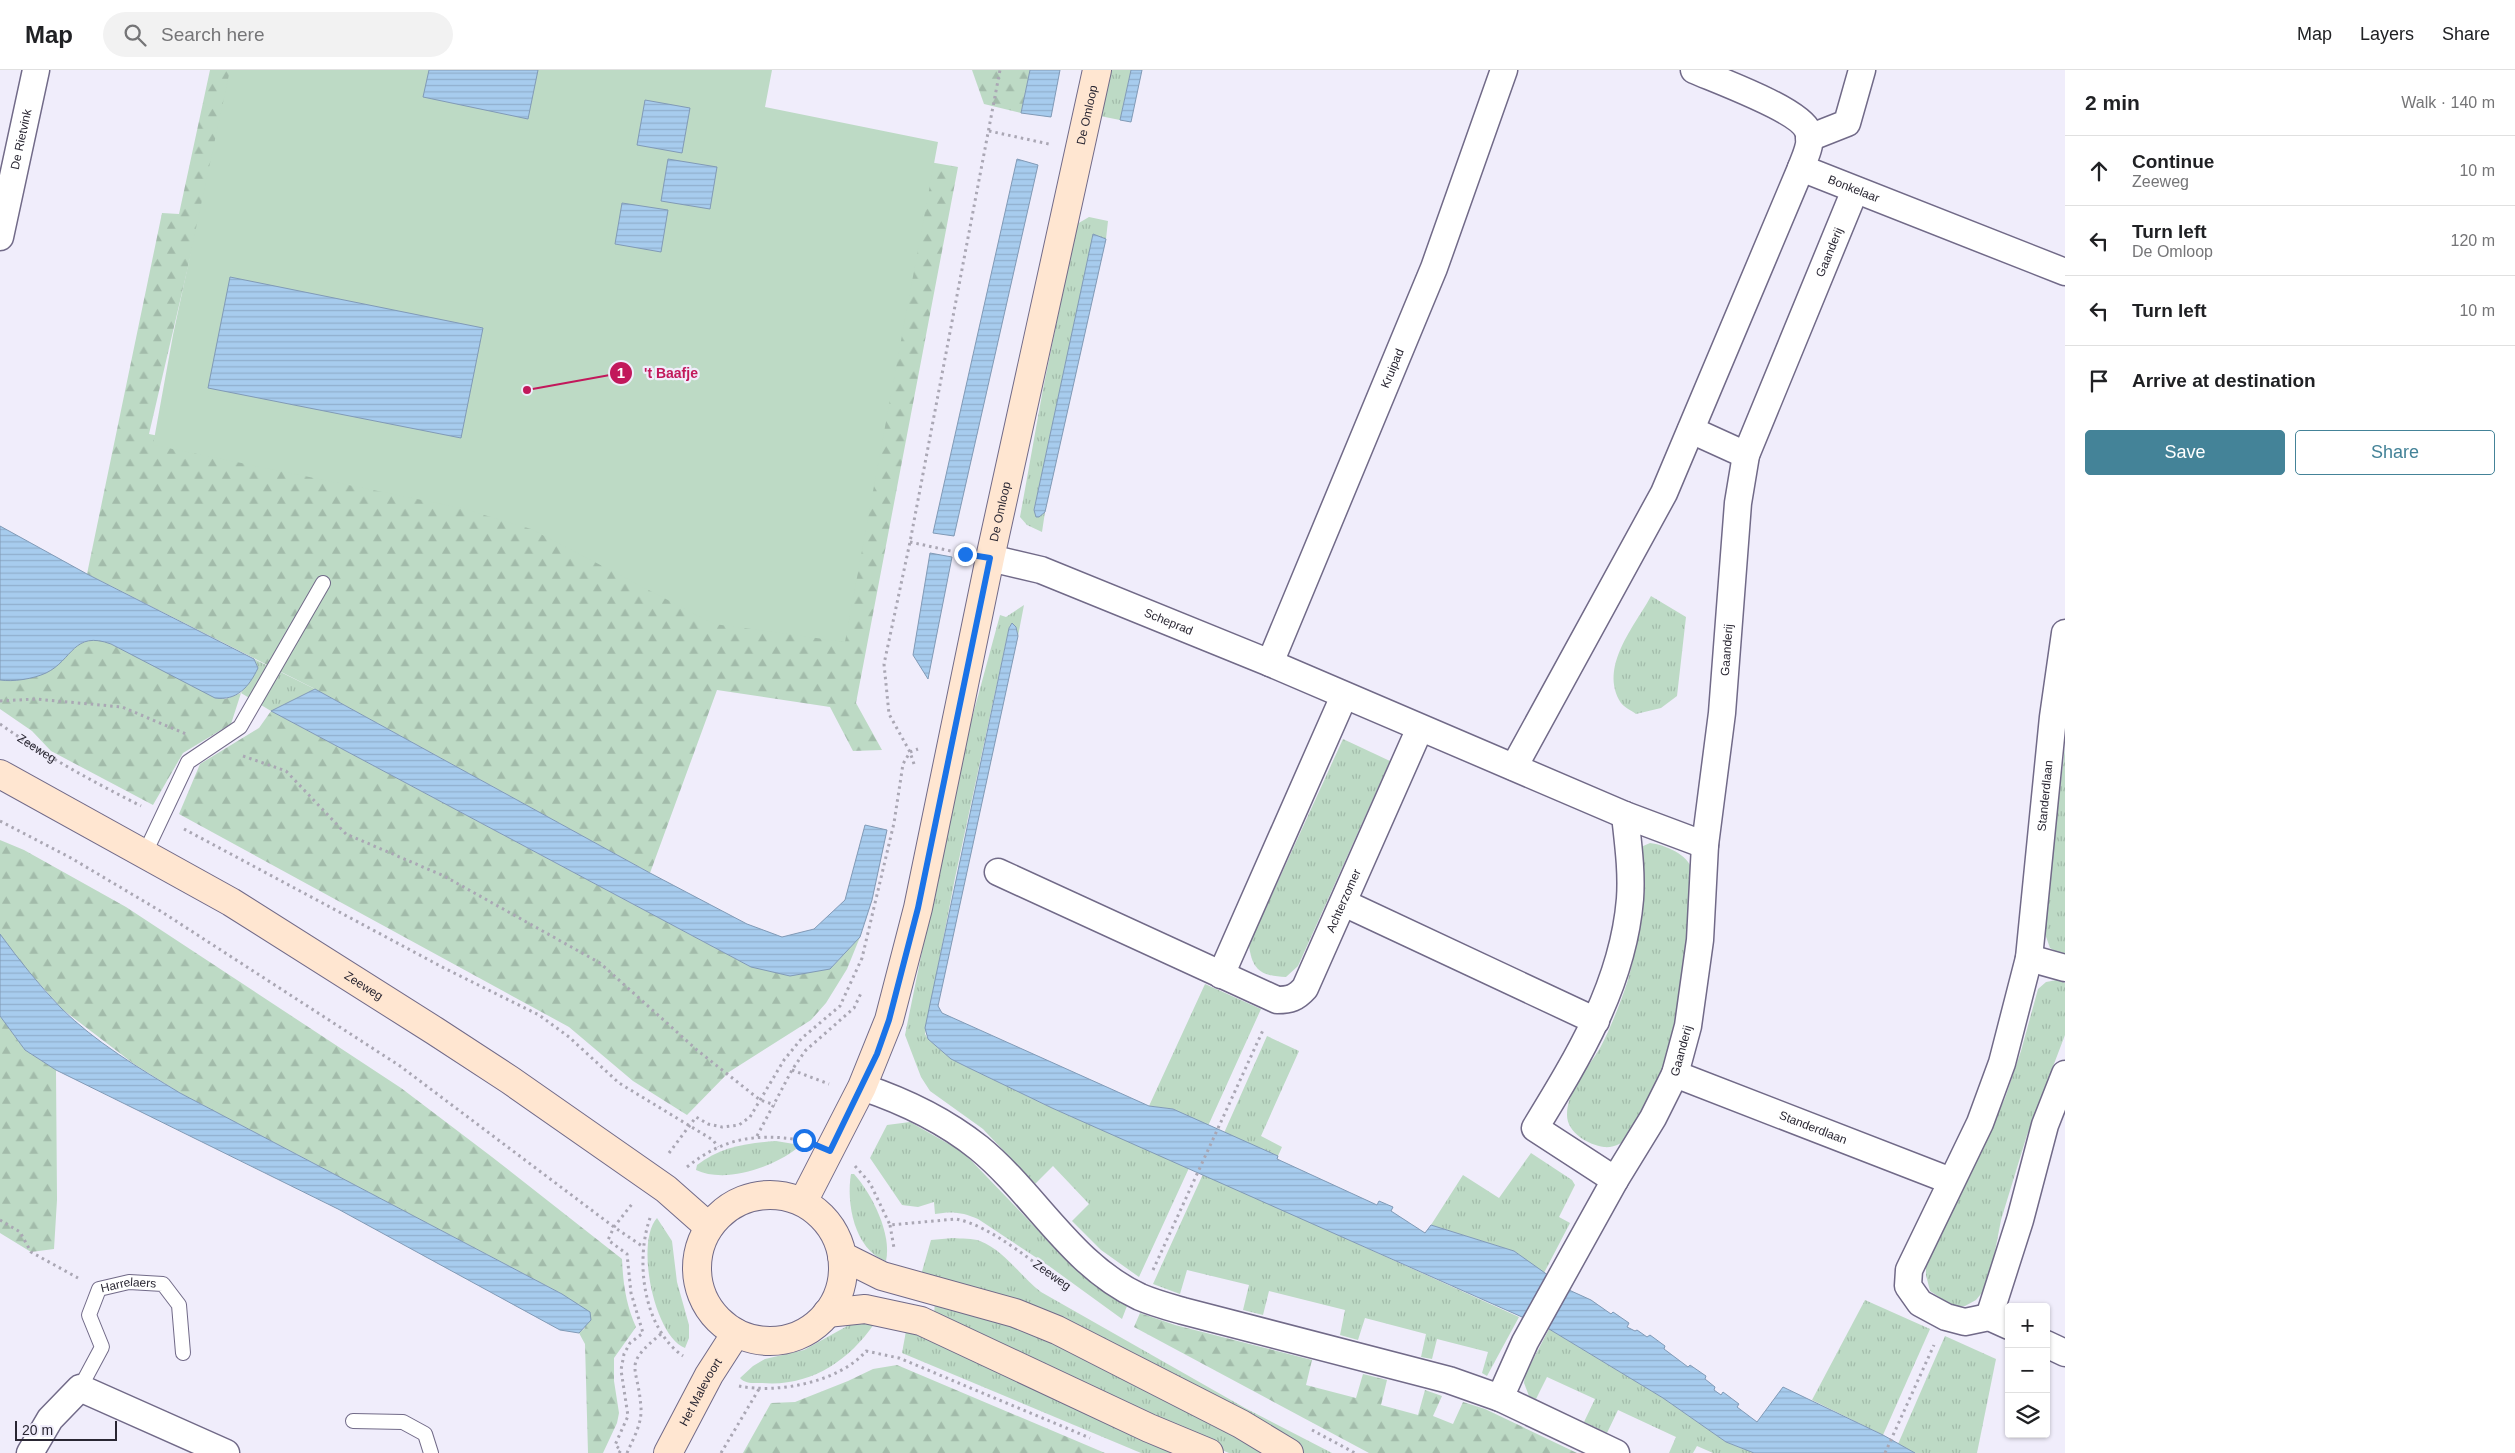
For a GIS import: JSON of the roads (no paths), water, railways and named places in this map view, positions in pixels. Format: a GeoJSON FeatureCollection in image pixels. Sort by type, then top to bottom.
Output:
{"type":"FeatureCollection","features":[{"type":"Feature","properties":{"kind":"street","name":"De Rietvink"},"geometry":{"type":"LineString","coordinates":[[0,237],[36,70]]}},
{"type":"Feature","properties":{"kind":"street","name":"De Omloop"},"geometry":{"type":"LineString","coordinates":[[803,1202],[862,1087],[889,1020],[918,908],[990,558],[1081,150],[1097,70]]}},
{"type":"Feature","properties":{"kind":"street","name":"Kruipad"},"geometry":{"type":"LineString","coordinates":[[1270,663],[1434,268],[1504,70]]}},
{"type":"Feature","properties":{"kind":"street"},"geometry":{"type":"LineString","coordinates":[[1514,767],[1664,493],[1808,150],[1808,131],[1794,115],[1694,70]]}},
{"type":"Feature","properties":{"kind":"street"},"geometry":{"type":"LineString","coordinates":[[1809,138],[1847,123],[1862,70]]}},
{"type":"Feature","properties":{"kind":"street","name":"Bonkelaar"},"geometry":{"type":"LineString","coordinates":[[1801,168],[2065,272]]}},
{"type":"Feature","properties":{"kind":"street","name":"Gaanderij"},"geometry":{"type":"LineString","coordinates":[[1500,1398],[1525,1342],[1615,1180],[1653,1118],[1675,1074],[1688,1026],[1700,940],[1705,845],[1722,713],[1738,503],[1746,455],[1855,190]]}},
{"type":"Feature","properties":{"kind":"street"},"geometry":{"type":"LineString","coordinates":[[1691,430],[1746,455]]}},
{"type":"Feature","properties":{"kind":"street","name":"Scheprad"},"geometry":{"type":"LineString","coordinates":[[990,558],[1041,570],[1270,663],[1344,696]]}},
{"type":"Feature","properties":{"kind":"street","name":"Standerdlaan"},"geometry":{"type":"LineString","coordinates":[[2065,633],[2053,717],[2029,958],[2002,1063],[1980,1123],[1908,1270],[1908,1286],[1920,1303],[1946,1317],[1965,1322],[1999,1322],[2020,1220],[2045,1124],[2065,1074]]}},
{"type":"Feature","properties":{"kind":"street"},"geometry":{"type":"LineString","coordinates":[[998,872],[1221,975],[1344,696],[1625,815],[1705,845]]}},
{"type":"Feature","properties":{"kind":"street","name":"Achterzomer"},"geometry":{"type":"LineString","coordinates":[[1221,975],[1277,1000],[1289,1000],[1297,996],[1305,988],[1420,728]]}},
{"type":"Feature","properties":{"kind":"street","name":"Zeeweg"},"geometry":{"type":"LineString","coordinates":[[0,774],[231,902],[435,1031],[510,1080],[666,1189],[709,1227]]}},
{"type":"Feature","properties":{"kind":"street"},"geometry":{"type":"LineString","coordinates":[[1615,1180],[1535,1128],[1576,1062],[1596,1021],[1614,978],[1625,940],[1630,897],[1630,859],[1625,815]]}},
{"type":"Feature","properties":{"kind":"street"},"geometry":{"type":"LineString","coordinates":[[1344,903],[1596,1021]]}},
{"type":"Feature","properties":{"kind":"street"},"geometry":{"type":"LineString","coordinates":[[2029,958],[2065,968]]}},
{"type":"Feature","properties":{"kind":"street","name":"Standerdlaan"},"geometry":{"type":"LineString","coordinates":[[1675,1074],[1951,1181]]}},
{"type":"Feature","properties":{"kind":"street"},"geometry":{"type":"LineString","coordinates":[[862,1087],[896,1099],[957,1132],[1002,1170],[1074,1251],[1106,1277],[1140,1297],[1184,1311],[1449,1380],[1500,1398],[1616,1453]]}},
{"type":"Feature","properties":{"kind":"street"},"geometry":{"type":"LineString","coordinates":[[769,1194],[786,1196],[803,1202],[819,1213],[832,1228],[840,1245],[842,1283],[836,1302],[827,1314],[810,1330],[792,1338],[773,1342],[754,1339],[736,1333],[721,1323],[710,1310],[701,1294],[697,1277],[697,1260],[701,1242],[709,1227],[721,1214],[735,1204],[751,1197],[769,1194]]}},
{"type":"Feature","properties":{"kind":"street"},"geometry":{"type":"LineString","coordinates":[[842,1256],[882,1276],[1015,1313],[1057,1330],[1241,1424],[1289,1453]]}},
{"type":"Feature","properties":{"kind":"street"},"geometry":{"type":"LineString","coordinates":[[827,1314],[865,1309],[921,1321],[1149,1428],[1208,1453]]}},
{"type":"Feature","properties":{"kind":"street","name":"Het Malevoort"},"geometry":{"type":"LineString","coordinates":[[668,1453],[710,1375],[736,1333]]}},
{"type":"Feature","properties":{"kind":"street"},"geometry":{"type":"LineString","coordinates":[[2050,1346],[2065,1353]]}},
{"type":"Feature","properties":{"kind":"street"},"geometry":{"type":"LineString","coordinates":[[80,1388],[226,1453]]}},
{"type":"Feature","properties":{"kind":"street","name":"Harrelaers"},"geometry":{"type":"LineString","coordinates":[[30,1453],[50,1419],[80,1388]]}},
{"type":"Feature","properties":{"kind":"lane"},"geometry":{"type":"LineString","coordinates":[[145,854],[160,817],[188,762],[240,727],[323,583]]}},
{"type":"Feature","properties":{"kind":"lane","name":"Harrelaers"},"geometry":{"type":"LineString","coordinates":[[80,1388],[102,1347],[89,1315],[99,1289],[129,1282],[163,1284],[179,1304],[182,1353]]}},
{"type":"Feature","properties":{"kind":"lane"},"geometry":{"type":"LineString","coordinates":[[353,1422],[402,1422],[425,1434],[431,1453]]}},
{"type":"Feature","properties":{"kind":"water"},"geometry":{"type":"Polygon","coordinates":[[[429,70],[538,70],[528,119],[423,97],[429,70]]]}},
{"type":"Feature","properties":{"kind":"water"},"geometry":{"type":"Polygon","coordinates":[[[1030,70],[1060,70],[1051,117],[1021,113],[1030,70]]]}},
{"type":"Feature","properties":{"kind":"water"},"geometry":{"type":"Polygon","coordinates":[[[1131,70],[1142,70],[1131,122],[1120,120],[1131,70]]]}},
{"type":"Feature","properties":{"kind":"water"},"geometry":{"type":"Polygon","coordinates":[[[645,100],[690,108],[682,153],[637,145],[645,100]]]}},
{"type":"Feature","properties":{"kind":"water"},"geometry":{"type":"Polygon","coordinates":[[[668,159],[717,167],[710,209],[661,201],[668,159]]]}},
{"type":"Feature","properties":{"kind":"water"},"geometry":{"type":"Polygon","coordinates":[[[1017,159],[1038,165],[954,536],[933,533],[1017,159]]]}},
{"type":"Feature","properties":{"kind":"water"},"geometry":{"type":"Polygon","coordinates":[[[622,203],[668,210],[661,252],[615,244],[622,203]]]}},
{"type":"Feature","properties":{"kind":"water"},"geometry":{"type":"Polygon","coordinates":[[[1093,234],[1106,239],[1045,512],[1036,517],[1034,510],[1093,234]]]}},
{"type":"Feature","properties":{"kind":"water"},"geometry":{"type":"Polygon","coordinates":[[[230,277],[483,328],[461,438],[208,388],[230,277]]]}},
{"type":"Feature","properties":{"kind":"water"},"geometry":{"type":"Polygon","coordinates":[[[0,526],[87,574],[254,659],[258,668],[251,681],[236,695],[215,698],[111,644],[98,641],[89,641],[74,648],[62,661],[46,673],[23,680],[0,680],[0,526]]]}},
{"type":"Feature","properties":{"kind":"water"},"geometry":{"type":"Polygon","coordinates":[[[930,553],[952,557],[928,679],[913,655],[930,553]]]}},
{"type":"Feature","properties":{"kind":"water"},"geometry":{"type":"Polygon","coordinates":[[[1012,623],[1016,627],[1018,636],[938,1006],[942,1013],[1149,1106],[1173,1109],[1278,1156],[1277,1159],[1377,1205],[1379,1201],[1393,1207],[1391,1211],[1425,1233],[1431,1225],[1514,1251],[1569,1290],[1591,1300],[1611,1314],[1613,1312],[1629,1323],[1627,1327],[1635,1331],[1637,1330],[1647,1337],[1650,1335],[1665,1346],[1664,1349],[1688,1367],[1690,1365],[1706,1376],[1705,1379],[1715,1387],[1714,1390],[1721,1395],[1723,1392],[1739,1404],[1737,1407],[1757,1422],[1783,1387],[1883,1435],[1915,1453],[1754,1453],[1726,1442],[1663,1398],[1549,1329],[1052,1108],[951,1059],[928,1039],[925,1028],[1009,628],[1012,623]]]}},
{"type":"Feature","properties":{"kind":"water"},"geometry":{"type":"Polygon","coordinates":[[[315,689],[650,873],[747,924],[782,937],[814,929],[845,900],[865,825],[887,830],[872,900],[860,937],[830,969],[790,976],[751,967],[271,711],[315,689]]]}},
{"type":"Feature","properties":{"kind":"water"},"geometry":{"type":"Polygon","coordinates":[[[0,934],[29,972],[61,1008],[88,1032],[133,1064],[180,1093],[562,1294],[590,1312],[591,1320],[579,1333],[560,1330],[338,1209],[56,1070],[25,1050],[0,1016],[0,934]]]}},
{"type":"Feature","properties":{"kind":"place","name":"'t Baafje"},"geometry":{"type":"Point","coordinates":[527,390]}}]}
